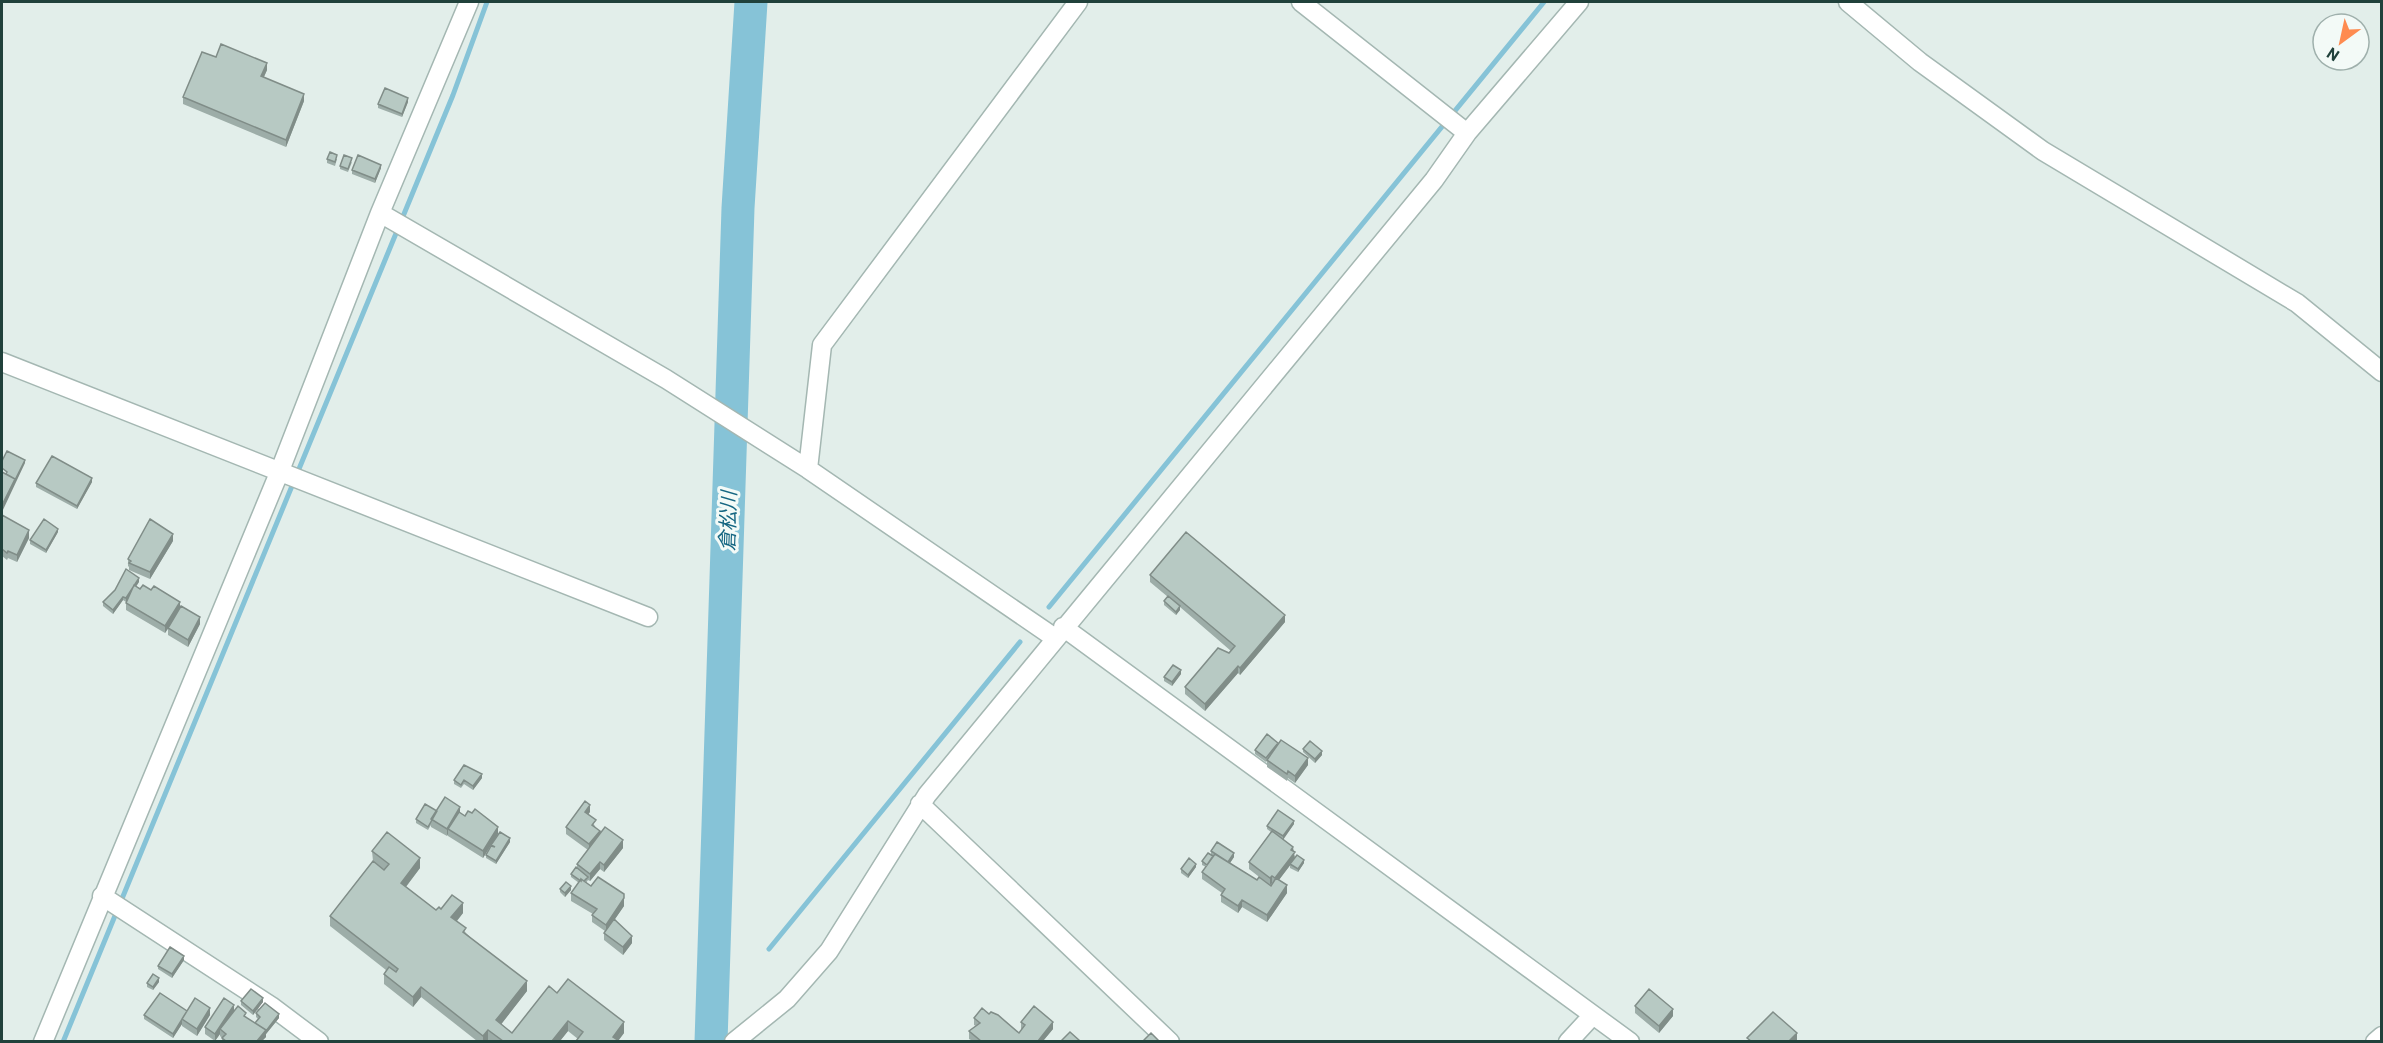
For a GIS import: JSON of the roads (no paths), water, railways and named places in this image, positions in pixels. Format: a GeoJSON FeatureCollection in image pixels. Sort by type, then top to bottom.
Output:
{"type":"FeatureCollection","features":[{"type":"Feature","properties":{"kind":"street"},"geometry":{"type":"LineString","coordinates":[[43,1041],[385,216],[469,2]]}},
{"type":"Feature","properties":{"kind":"street"},"geometry":{"type":"LineString","coordinates":[[808,469],[822,345],[1078,2]]}},
{"type":"Feature","properties":{"kind":"street"},"geometry":{"type":"LineString","coordinates":[[1300,2],[1462,130]]}},
{"type":"Feature","properties":{"kind":"street"},"geometry":{"type":"LineString","coordinates":[[742,1038],[787,999],[830,951],[920,804],[1059,632],[1434,180],[1462,130],[1579,2]]}},
{"type":"Feature","properties":{"kind":"street"},"geometry":{"type":"LineString","coordinates":[[1848,2],[1920,62],[2043,151],[2297,303],[2382,372]]}},
{"type":"Feature","properties":{"kind":"street"},"geometry":{"type":"LineString","coordinates":[[385,216],[666,379],[1059,632],[1630,1041]]}},
{"type":"Feature","properties":{"kind":"street"},"geometry":{"type":"LineString","coordinates":[[2,362],[648,617]]}},
{"type":"Feature","properties":{"kind":"street"},"geometry":{"type":"LineString","coordinates":[[920,804],[1170,1041]]}},
{"type":"Feature","properties":{"kind":"street"},"geometry":{"type":"LineString","coordinates":[[102,896],[271,1006],[319,1041]]}},
{"type":"Feature","properties":{"kind":"street"},"geometry":{"type":"LineString","coordinates":[[1568,1041],[1593,1015]]}},
{"type":"Feature","properties":{"kind":"street"},"geometry":{"type":"LineString","coordinates":[[2374,1041],[2382,1036]]}},
{"type":"Feature","properties":{"kind":"waterway"},"geometry":{"type":"LineString","coordinates":[[63,1042],[453,95],[487,2]]}},
{"type":"Feature","properties":{"kind":"waterway","name":"倉松川"},"geometry":{"type":"LineString","coordinates":[[711,1042],[738,208],[751,2]]}},
{"type":"Feature","properties":{"kind":"waterway"},"geometry":{"type":"LineString","coordinates":[[1049,607],[1544,2]]}},
{"type":"Feature","properties":{"kind":"waterway"},"geometry":{"type":"LineString","coordinates":[[769,949],[1020,642]]}}]}
